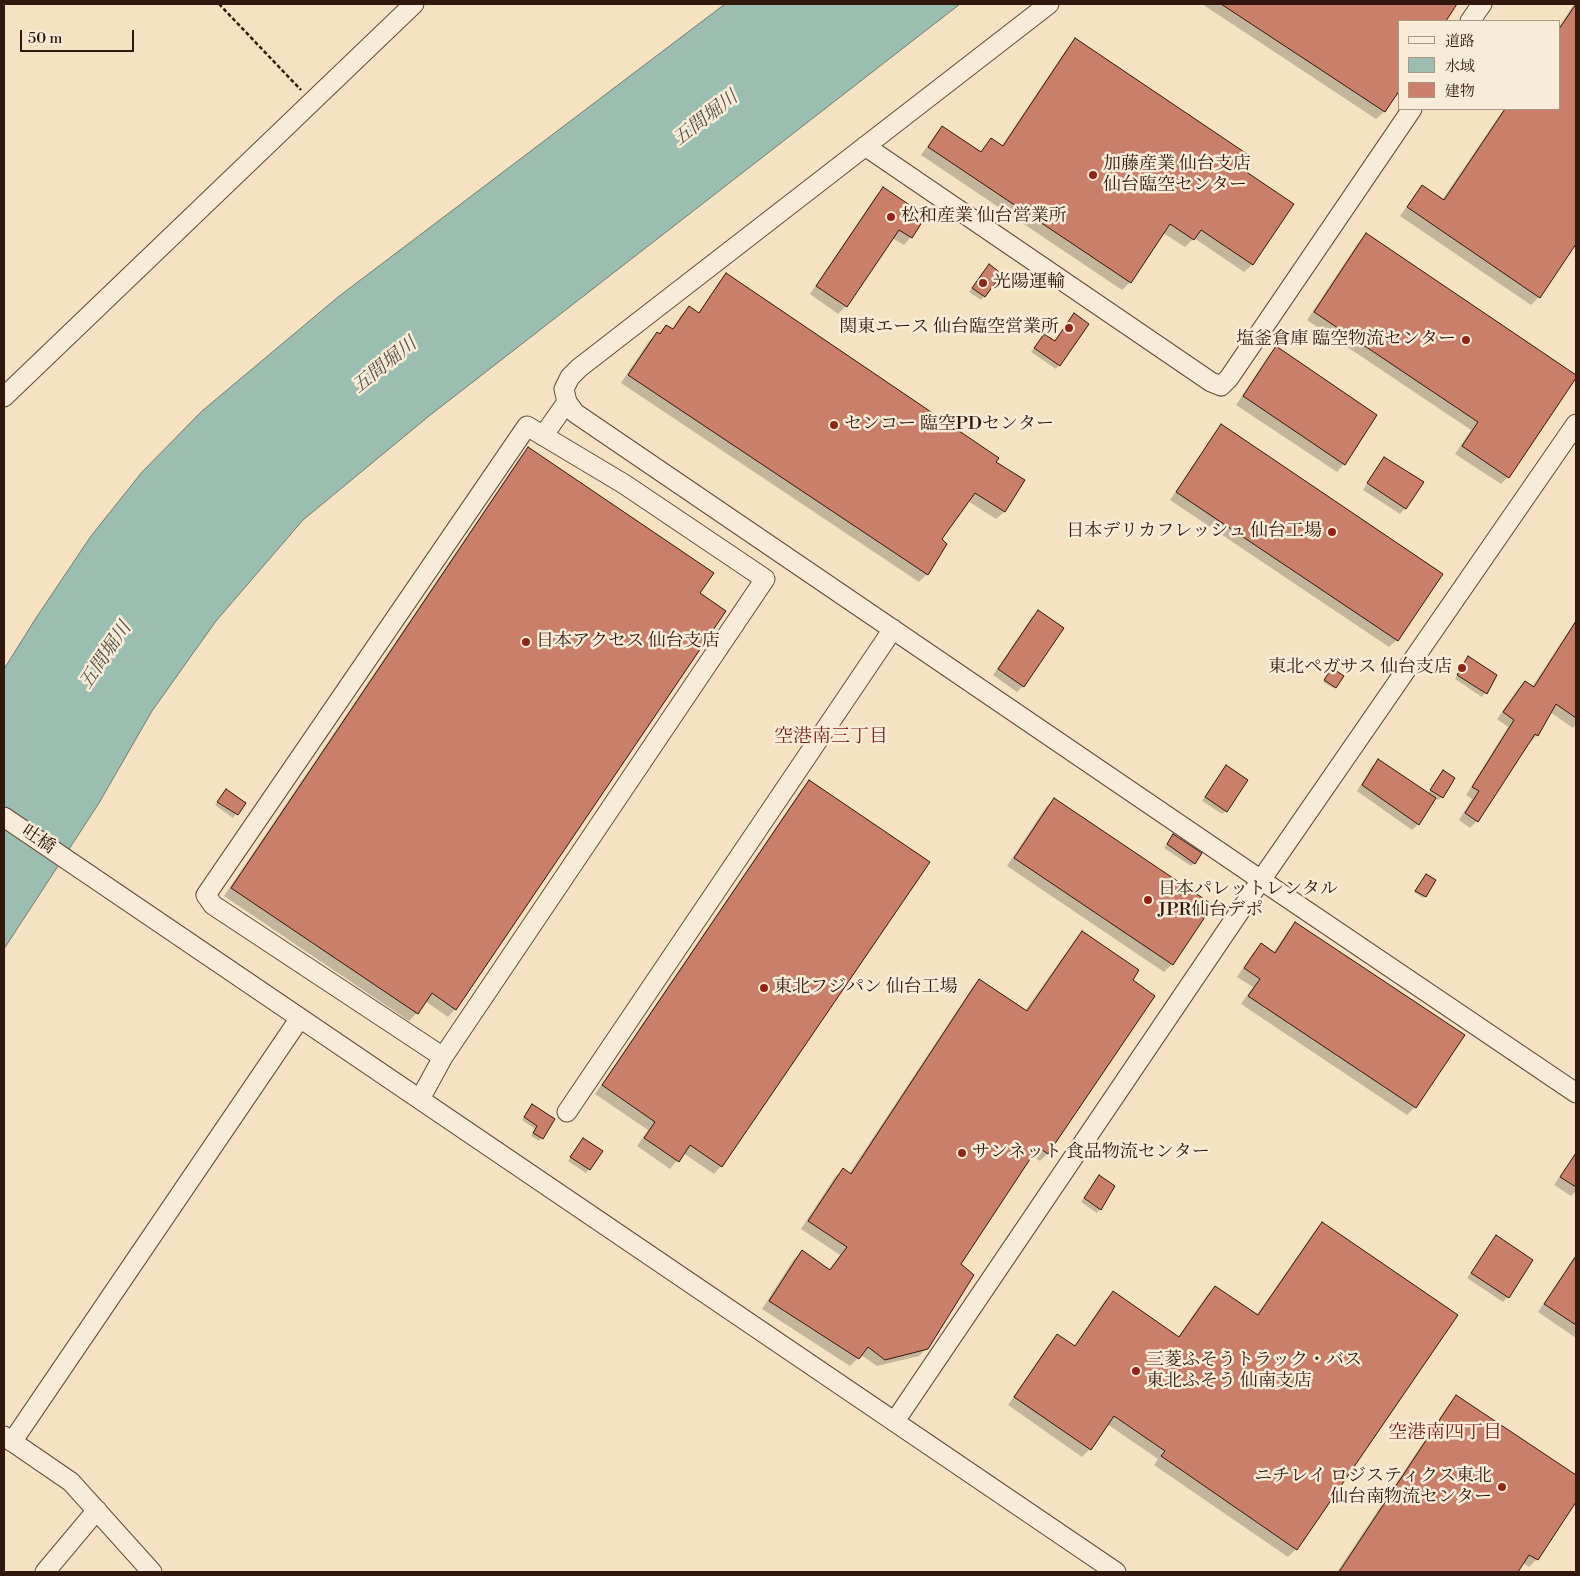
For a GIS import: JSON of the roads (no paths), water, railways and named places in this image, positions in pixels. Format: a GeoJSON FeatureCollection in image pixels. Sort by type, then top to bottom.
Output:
{"type":"FeatureCollection","features":[{"type":"Feature","properties":{"kind":"street"},"geometry":{"type":"LineString","coordinates":[[4,397],[414,4]]}},
{"type":"Feature","properties":{"kind":"street"},"geometry":{"type":"LineString","coordinates":[[1049,4],[579,368],[570,377],[564,389],[567,402],[575,413],[1576,1093]]}},
{"type":"Feature","properties":{"kind":"street"},"geometry":{"type":"LineString","coordinates":[[1471,20],[1482,4]]}},
{"type":"Feature","properties":{"kind":"street"},"geometry":{"type":"LineString","coordinates":[[865,146],[1099,307],[1211,382],[1221,386],[1229,378],[1411,110]]}},
{"type":"Feature","properties":{"kind":"street"},"geometry":{"type":"LineString","coordinates":[[543,436],[567,402]]}},
{"type":"Feature","properties":{"kind":"street"},"geometry":{"type":"LineString","coordinates":[[443,1057],[213,904],[206,895],[527,426],[624,484],[765,580]]}},
{"type":"Feature","properties":{"kind":"street"},"geometry":{"type":"LineString","coordinates":[[895,1421],[1261,880],[1575,427]]}},
{"type":"Feature","properties":{"kind":"street"},"geometry":{"type":"LineString","coordinates":[[420,1099],[443,1057],[782,554]]}},
{"type":"Feature","properties":{"kind":"street"},"geometry":{"type":"LineString","coordinates":[[566,1112],[893,629]]}},
{"type":"Feature","properties":{"kind":"street","name":"吐橋"},"geometry":{"type":"LineString","coordinates":[[4,817],[1116,1572]]}},
{"type":"Feature","properties":{"kind":"street"},"geometry":{"type":"LineString","coordinates":[[152,1572],[71,1482],[8,1439],[300,1018]]}},
{"type":"Feature","properties":{"kind":"street"},"geometry":{"type":"LineString","coordinates":[[45,1572],[96,1510]]}},
{"type":"Feature","properties":{"kind":"water","name":"五間堀川"},"geometry":{"type":"Polygon","coordinates":[[[725,4],[960,4],[429,416],[303,520],[216,621],[152,711],[99,803],[4,949],[4,669],[91,536],[142,472],[202,411],[338,297],[725,4]]]}},
{"type":"Feature","properties":{"kind":"place","name":"加藤産業 仙台支店 仙台臨空センター"},"geometry":{"type":"Point","coordinates":[1093,175]}},
{"type":"Feature","properties":{"kind":"place","name":"松和産業 仙台営業所"},"geometry":{"type":"Point","coordinates":[891,217]}},
{"type":"Feature","properties":{"kind":"place","name":"光陽運輸"},"geometry":{"type":"Point","coordinates":[983,283]}},
{"type":"Feature","properties":{"kind":"place","name":"関東エース 仙台臨空営業所"},"geometry":{"type":"Point","coordinates":[1069,328]}},
{"type":"Feature","properties":{"kind":"place","name":"塩釜倉庫 臨空物流センター"},"geometry":{"type":"Point","coordinates":[1466,340]}},
{"type":"Feature","properties":{"kind":"place","name":"センコー 臨空PDセンター"},"geometry":{"type":"Point","coordinates":[834,425]}},
{"type":"Feature","properties":{"kind":"place","name":"日本デリカフレッシュ 仙台工場"},"geometry":{"type":"Point","coordinates":[1332,532]}},
{"type":"Feature","properties":{"kind":"place","name":"日本アクセス 仙台支店"},"geometry":{"type":"Point","coordinates":[526,642]}},
{"type":"Feature","properties":{"kind":"place","name":"東北ペガサス 仙台支店"},"geometry":{"type":"Point","coordinates":[1462,668]}},
{"type":"Feature","properties":{"kind":"place","name":"日本パレットレンタル JPR仙台デポ"},"geometry":{"type":"Point","coordinates":[1148,900]}},
{"type":"Feature","properties":{"kind":"place","name":"東北フジパン 仙台工場"},"geometry":{"type":"Point","coordinates":[764,988]}},
{"type":"Feature","properties":{"kind":"place","name":"サンネット 食品物流センター"},"geometry":{"type":"Point","coordinates":[962,1153]}},
{"type":"Feature","properties":{"kind":"place","name":"三菱ふそうトラック・バス 東北ふそう 仙南支店"},"geometry":{"type":"Point","coordinates":[1136,1371]}},
{"type":"Feature","properties":{"kind":"place","name":"ニチレイ ロジスティクス東北 仙台南物流センター"},"geometry":{"type":"Point","coordinates":[1502,1487]}},
{"type":"Feature","properties":{"kind":"district","name":"空港南三丁目"},"geometry":{"type":"Point","coordinates":[831,737]}},
{"type":"Feature","properties":{"kind":"district","name":"空港南四丁目"},"geometry":{"type":"Point","coordinates":[1445,1433]}}]}
